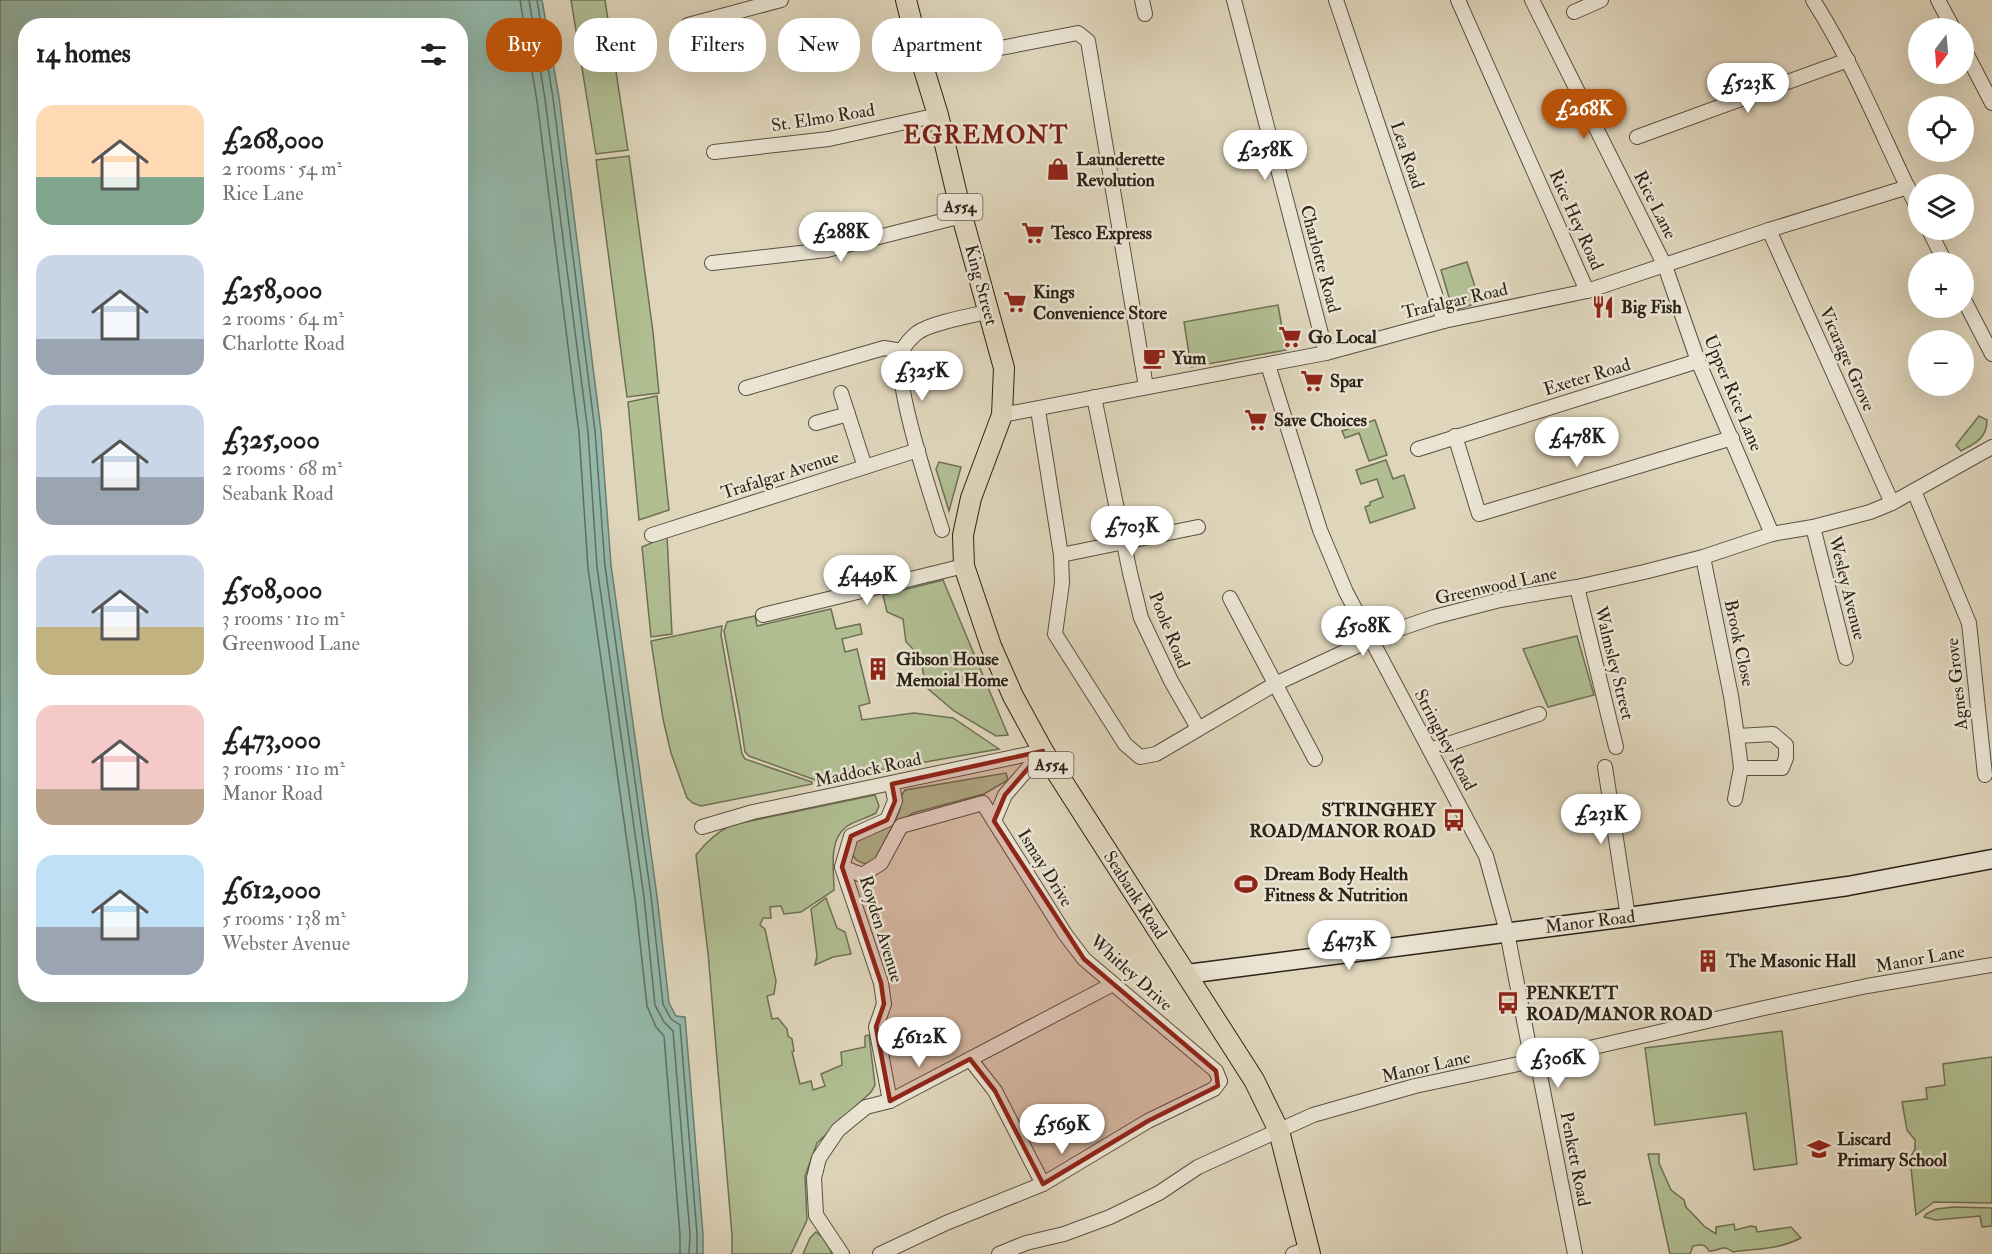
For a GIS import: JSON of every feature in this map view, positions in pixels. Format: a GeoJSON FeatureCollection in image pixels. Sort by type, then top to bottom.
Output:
{"type":"FeatureCollection","features":[{"type":"Feature","properties":{"kind":"main road","name":"King Street"},"geometry":{"type":"LineString","coordinates":[[906,0],[911,18]]}},
{"type":"Feature","properties":{"kind":"main road","name":"King Street"},"geometry":{"type":"LineString","coordinates":[[925,72],[938,115],[987,312],[1004,368],[1002,415],[971,498],[963,535]]}},
{"type":"Feature","properties":{"kind":"main road","name":"Seabank Road"},"geometry":{"type":"LineString","coordinates":[[963,535],[964,566],[991,646],[1013,696],[1043,751],[1254,1080],[1279,1131],[1304,1252]]}},
{"type":"Feature","properties":{"kind":"main road","name":"Manor Road"},"geometry":{"type":"LineString","coordinates":[[1187,974],[1848,886],[1992,858]]}},
{"type":"Feature","properties":{"kind":"street"},"geometry":{"type":"LineString","coordinates":[[714,18],[781,0]]}},
{"type":"Feature","properties":{"kind":"street","name":"Charlotte Road"},"geometry":{"type":"LineString","coordinates":[[1234,0],[1326,353]]}},
{"type":"Feature","properties":{"kind":"street","name":"Lea Road"},"geometry":{"type":"LineString","coordinates":[[1336,0],[1444,321]]}},
{"type":"Feature","properties":{"kind":"street","name":"Rice Hey Road"},"geometry":{"type":"LineString","coordinates":[[1458,0],[1587,291]]}},
{"type":"Feature","properties":{"kind":"street","name":"Rice Lane"},"geometry":{"type":"LineString","coordinates":[[1532,0],[1665,266]]}},
{"type":"Feature","properties":{"kind":"street"},"geometry":{"type":"LineString","coordinates":[[1574,12],[1601,0]]}},
{"type":"Feature","properties":{"kind":"street"},"geometry":{"type":"LineString","coordinates":[[1813,0],[1848,60],[1908,187]]}},
{"type":"Feature","properties":{"kind":"street"},"geometry":{"type":"LineString","coordinates":[[1938,0],[1948,18]]}},
{"type":"Feature","properties":{"kind":"street"},"geometry":{"type":"LineString","coordinates":[[1003,47],[1078,33],[1088,41],[1146,387]]}},
{"type":"Feature","properties":{"kind":"street"},"geometry":{"type":"LineString","coordinates":[[1637,137],[1848,60]]}},
{"type":"Feature","properties":{"kind":"street"},"geometry":{"type":"LineString","coordinates":[[1974,68],[1992,102]]}},
{"type":"Feature","properties":{"kind":"street","name":"St. Elmo Road"},"geometry":{"type":"LineString","coordinates":[[714,152],[829,139],[938,115]]}},
{"type":"Feature","properties":{"kind":"street","name":"Trafalgar Road"},"geometry":{"type":"LineString","coordinates":[[1002,415],[1038,410],[1094,397],[1326,353],[1444,321],[1587,291],[1769,230],[1908,187]]}},
{"type":"Feature","properties":{"kind":"street"},"geometry":{"type":"LineString","coordinates":[[712,262],[827,250],[962,216]]}},
{"type":"Feature","properties":{"kind":"street","name":"Vicarage Grove"},"geometry":{"type":"LineString","coordinates":[[1769,230],[1892,503]]}},
{"type":"Feature","properties":{"kind":"street","name":"Upper Rice Lane"},"geometry":{"type":"LineString","coordinates":[[1665,266],[1698,362],[1772,534]]}},
{"type":"Feature","properties":{"kind":"street"},"geometry":{"type":"LineString","coordinates":[[942,530],[918,450],[900,372],[902,351],[916,334],[927,327],[987,312]]}},
{"type":"Feature","properties":{"kind":"street"},"geometry":{"type":"LineString","coordinates":[[1973,318],[1992,354]]}},
{"type":"Feature","properties":{"kind":"street"},"geometry":{"type":"LineString","coordinates":[[746,387],[884,348],[902,351]]}},
{"type":"Feature","properties":{"kind":"street","name":"Exeter Road"},"geometry":{"type":"LineString","coordinates":[[1418,448],[1698,362]]}},
{"type":"Feature","properties":{"kind":"street","name":"Stringhey Road"},"geometry":{"type":"LineString","coordinates":[[1268,365],[1320,530],[1346,592],[1486,856],[1508,932]]}},
{"type":"Feature","properties":{"kind":"street"},"geometry":{"type":"LineString","coordinates":[[841,393],[865,467]]}},
{"type":"Feature","properties":{"kind":"street","name":"Poole Road"},"geometry":{"type":"LineString","coordinates":[[1094,397],[1141,618],[1171,681],[1198,728]]}},
{"type":"Feature","properties":{"kind":"street","name":"Greenwood Lane"},"geometry":{"type":"LineString","coordinates":[[1038,410],[1061,555],[1062,583],[1055,634],[1125,744],[1140,757],[1156,754],[1275,684],[1382,635],[1434,617],[1500,600],[1577,587],[1703,557],[1772,534],[1813,527],[1870,512],[1892,503],[1992,447]]}},
{"type":"Feature","properties":{"kind":"street"},"geometry":{"type":"LineString","coordinates":[[816,423],[848,414]]}},
{"type":"Feature","properties":{"kind":"street"},"geometry":{"type":"LineString","coordinates":[[1455,436],[1479,514],[1732,438]]}},
{"type":"Feature","properties":{"kind":"street","name":"Trafalgar Avenue"},"geometry":{"type":"LineString","coordinates":[[652,534],[918,450]]}},
{"type":"Feature","properties":{"kind":"street","name":"Agnes Grove"},"geometry":{"type":"LineString","coordinates":[[1914,491],[1969,622],[1985,775]]}},
{"type":"Feature","properties":{"kind":"street","name":"Wesley Avenue"},"geometry":{"type":"LineString","coordinates":[[1813,527],[1846,658]]}},
{"type":"Feature","properties":{"kind":"street"},"geometry":{"type":"LineString","coordinates":[[1061,555],[1198,528]]}},
{"type":"Feature","properties":{"kind":"street","name":"Brook Close"},"geometry":{"type":"LineString","coordinates":[[1703,557],[1737,736],[1741,768],[1735,799]]}},
{"type":"Feature","properties":{"kind":"street"},"geometry":{"type":"LineString","coordinates":[[763,615],[964,566]]}},
{"type":"Feature","properties":{"kind":"street","name":"Walmsley Street"},"geometry":{"type":"LineString","coordinates":[[1577,587],[1616,747]]}},
{"type":"Feature","properties":{"kind":"street"},"geometry":{"type":"LineString","coordinates":[[1230,598],[1315,759]]}},
{"type":"Feature","properties":{"kind":"street"},"geometry":{"type":"LineString","coordinates":[[1430,750],[1539,714]]}},
{"type":"Feature","properties":{"kind":"street"},"geometry":{"type":"LineString","coordinates":[[1737,736],[1773,734],[1786,745],[1786,758],[1782,768],[1741,768]]}},
{"type":"Feature","properties":{"kind":"street"},"geometry":{"type":"LineString","coordinates":[[994,821],[1005,795],[1043,751]]}},
{"type":"Feature","properties":{"kind":"street","name":"Maddock Road"},"geometry":{"type":"LineString","coordinates":[[702,827],[753,812],[1043,751]]}},
{"type":"Feature","properties":{"kind":"street"},"geometry":{"type":"LineString","coordinates":[[1605,767],[1628,917]]}},
{"type":"Feature","properties":{"kind":"street","name":"Royden Avenue"},"geometry":{"type":"LineString","coordinates":[[890,1101],[876,1027],[884,1004],[881,983],[842,867],[851,836],[887,820],[895,801],[892,784]]}},
{"type":"Feature","properties":{"kind":"street","name":"Ismay Drive"},"geometry":{"type":"LineString","coordinates":[[842,867],[862,875],[881,863],[901,826],[983,803],[1065,934]]}},
{"type":"Feature","properties":{"kind":"street","name":"Penkett Road"},"geometry":{"type":"LineString","coordinates":[[1508,932],[1528,1041],[1537,1060],[1575,1254]]}},
{"type":"Feature","properties":{"kind":"street","name":"Whitley Drive"},"geometry":{"type":"LineString","coordinates":[[1042,1184],[1148,1121],[1205,1095],[1218,1086],[1220,1081],[1216,1071],[1084,959],[1065,934]]}},
{"type":"Feature","properties":{"kind":"street","name":"Manor Lane"},"geometry":{"type":"LineString","coordinates":[[999,1254],[1026,1243],[1064,1234],[1110,1217],[1159,1192],[1198,1167],[1313,1116],[1415,1086],[1856,988],[1992,965]]}},
{"type":"Feature","properties":{"kind":"street"},"geometry":{"type":"LineString","coordinates":[[842,1254],[816,1215],[814,1178],[819,1158],[838,1130],[866,1107],[890,1101],[1113,984]]}},
{"type":"Feature","properties":{"kind":"street"},"geometry":{"type":"LineString","coordinates":[[880,1254],[946,1223],[1042,1184],[995,1091],[970,1059]]}},
{"type":"Feature","properties":{"kind":"highlighted area"},"geometry":{"type":"Polygon","coordinates":[[[1043,751],[1005,795],[994,821],[1084,959],[1216,1071],[1218,1086],[1148,1121],[1043,1184],[995,1091],[970,1059],[890,1101],[876,1027],[884,1004],[881,983],[842,867],[851,836],[887,820],[895,801],[892,784],[1043,751]]]}},
{"type":"Feature","properties":{"kind":"shaded area"},"geometry":{"type":"Polygon","coordinates":[[[571,0],[605,0],[608,18],[574,18],[571,0]]]}},
{"type":"Feature","properties":{"kind":"shaded area"},"geometry":{"type":"Polygon","coordinates":[[[583,72],[616,72],[628,150],[596,154],[583,72]]]}},
{"type":"Feature","properties":{"kind":"shaded area"},"geometry":{"type":"Polygon","coordinates":[[[629,156],[659,393],[627,397],[596,160],[629,156]]]}},
{"type":"Feature","properties":{"kind":"shaded area"},"geometry":{"type":"Polygon","coordinates":[[[1467,262],[1480,302],[1453,311],[1441,270],[1467,262]]]}},
{"type":"Feature","properties":{"kind":"shaded area"},"geometry":{"type":"Polygon","coordinates":[[[1278,305],[1286,350],[1191,367],[1184,322],[1278,305]]]}},
{"type":"Feature","properties":{"kind":"shaded area"},"geometry":{"type":"Polygon","coordinates":[[[657,396],[669,510],[639,520],[628,402],[657,396]]]}},
{"type":"Feature","properties":{"kind":"shaded area"},"geometry":{"type":"Polygon","coordinates":[[[1979,416],[1987,420],[1983,436],[1961,451],[1956,445],[1979,416]]]}},
{"type":"Feature","properties":{"kind":"shaded area"},"geometry":{"type":"Polygon","coordinates":[[[1375,420],[1387,455],[1369,461],[1359,433],[1345,438],[1342,431],[1375,420]]]}},
{"type":"Feature","properties":{"kind":"shaded area"},"geometry":{"type":"Polygon","coordinates":[[[1386,460],[1393,479],[1404,475],[1415,508],[1370,523],[1365,507],[1370,505],[1370,502],[1383,497],[1377,479],[1361,484],[1356,470],[1386,460]]]}},
{"type":"Feature","properties":{"kind":"shaded area"},"geometry":{"type":"Polygon","coordinates":[[[939,462],[961,467],[949,511],[936,469],[939,462]]]}},
{"type":"Feature","properties":{"kind":"shaded area"},"geometry":{"type":"Polygon","coordinates":[[[667,536],[672,634],[651,637],[642,547],[667,536]]]}},
{"type":"Feature","properties":{"kind":"shaded area"},"geometry":{"type":"Polygon","coordinates":[[[943,580],[1008,735],[996,736],[954,711],[926,687],[920,656],[906,642],[903,619],[887,612],[883,595],[943,580]]]}},
{"type":"Feature","properties":{"kind":"shaded area"},"geometry":{"type":"Polygon","coordinates":[[[831,609],[836,629],[860,624],[862,634],[842,639],[845,652],[857,649],[870,703],[859,706],[862,720],[914,713],[953,718],[999,749],[818,781],[749,756],[745,752],[724,631],[727,622],[755,616],[757,626],[831,609]]]}},
{"type":"Feature","properties":{"kind":"shaded area"},"geometry":{"type":"Polygon","coordinates":[[[722,626],[721,635],[742,754],[745,759],[812,782],[812,784],[701,806],[687,798],[671,753],[663,719],[651,641],[722,626]]]}},
{"type":"Feature","properties":{"kind":"shaded area"},"geometry":{"type":"Polygon","coordinates":[[[1577,636],[1594,695],[1548,707],[1523,649],[1577,636]]]}},
{"type":"Feature","properties":{"kind":"shaded area"},"geometry":{"type":"Polygon","coordinates":[[[1006,773],[1008,780],[984,794],[913,813],[890,831],[875,859],[866,864],[854,857],[853,843],[894,823],[900,810],[900,798],[905,790],[1006,773]]]}},
{"type":"Feature","properties":{"kind":"shaded area"},"geometry":{"type":"Polygon","coordinates":[[[875,795],[879,806],[876,813],[853,823],[840,833],[833,856],[834,890],[801,912],[784,914],[781,906],[770,907],[771,918],[763,918],[760,925],[765,929],[776,981],[774,994],[767,996],[772,1019],[778,1018],[792,1039],[794,1051],[792,1052],[800,1084],[811,1081],[813,1090],[825,1086],[821,1074],[842,1065],[841,1052],[865,1047],[865,1036],[869,1035],[875,1085],[871,1092],[817,1143],[805,1176],[807,1220],[791,1254],[732,1254],[708,953],[696,855],[712,838],[731,825],[875,795]]]}},
{"type":"Feature","properties":{"kind":"shaded area"},"geometry":{"type":"Polygon","coordinates":[[[826,898],[837,928],[845,932],[851,954],[833,957],[815,965],[817,956],[811,909],[826,898]]]}},
{"type":"Feature","properties":{"kind":"shaded area"},"geometry":{"type":"Polygon","coordinates":[[[1782,1031],[1797,1164],[1754,1170],[1746,1113],[1655,1125],[1645,1048],[1782,1031]]]}},
{"type":"Feature","properties":{"kind":"shaded area"},"geometry":{"type":"Polygon","coordinates":[[[1992,1057],[1992,1203],[1934,1202],[1916,1215],[1910,1158],[1915,1149],[1915,1140],[1907,1130],[1902,1102],[1927,1099],[1926,1088],[1945,1085],[1943,1064],[1992,1057]]]}},
{"type":"Feature","properties":{"kind":"shaded area"},"geometry":{"type":"Polygon","coordinates":[[[1648,1154],[1659,1154],[1659,1163],[1671,1190],[1684,1200],[1686,1207],[1705,1227],[1716,1234],[1716,1227],[1734,1224],[1735,1230],[1751,1226],[1756,1227],[1757,1232],[1791,1227],[1801,1238],[1768,1248],[1733,1252],[1723,1248],[1709,1251],[1704,1246],[1698,1245],[1693,1246],[1690,1254],[1670,1254],[1648,1154]]]}},
{"type":"Feature","properties":{"kind":"shaded area"},"geometry":{"type":"Polygon","coordinates":[[[1992,1208],[1992,1226],[1982,1227],[1980,1216],[1936,1220],[1924,1217],[1936,1209],[1992,1208]]]}},
{"type":"Feature","properties":{"kind":"shaded area"},"geometry":{"type":"Polygon","coordinates":[[[816,1232],[826,1240],[832,1254],[803,1254],[810,1238],[816,1232]]]}},
{"type":"Feature","properties":{"kind":"water"},"geometry":{"type":"Polygon","coordinates":[[[0,0],[542,0],[545,18],[486,18],[486,72],[555,72],[601,431],[611,565],[657,896],[669,1003],[676,1016],[685,1017],[703,1254],[0,1254],[0,0]]]}},
{"type":"Feature","properties":{"kind":"place","name":"Launderette Revolution"},"geometry":{"type":"Point","coordinates":[1058,169]}},
{"type":"Feature","properties":{"kind":"place","name":"Tesco Express"},"geometry":{"type":"Point","coordinates":[1033,233]}},
{"type":"Feature","properties":{"kind":"place","name":"Kings Convenience Store"},"geometry":{"type":"Point","coordinates":[1015,302]}},
{"type":"Feature","properties":{"kind":"place","name":"Big Fish"},"geometry":{"type":"Point","coordinates":[1603,307]}},
{"type":"Feature","properties":{"kind":"place","name":"Go Local"},"geometry":{"type":"Point","coordinates":[1290,337]}},
{"type":"Feature","properties":{"kind":"place","name":"Yum"},"geometry":{"type":"Point","coordinates":[1154,358]}},
{"type":"Feature","properties":{"kind":"place","name":"Spar"},"geometry":{"type":"Point","coordinates":[1312,381]}},
{"type":"Feature","properties":{"kind":"place","name":"Save Choices"},"geometry":{"type":"Point","coordinates":[1256,420]}},
{"type":"Feature","properties":{"kind":"place","name":"Gibson House Memoial Home"},"geometry":{"type":"Point","coordinates":[878,669]}},
{"type":"Feature","properties":{"kind":"place","name":"STRINGHEY ROAD/MANOR ROAD"},"geometry":{"type":"Point","coordinates":[1454,820]}},
{"type":"Feature","properties":{"kind":"place","name":"Dream Body Health Fitness & Nutrition"},"geometry":{"type":"Point","coordinates":[1246,884]}},
{"type":"Feature","properties":{"kind":"place","name":"The Masonic Hall"},"geometry":{"type":"Point","coordinates":[1708,961]}},
{"type":"Feature","properties":{"kind":"place","name":"PENKETT ROAD/MANOR ROAD"},"geometry":{"type":"Point","coordinates":[1508,1003]}},
{"type":"Feature","properties":{"kind":"place","name":"Liscard Primary School"},"geometry":{"type":"Point","coordinates":[1819,1149]}},
{"type":"Feature","properties":{"kind":"district","name":"EGREMONT"},"geometry":{"type":"Point","coordinates":[986,135]}}]}
